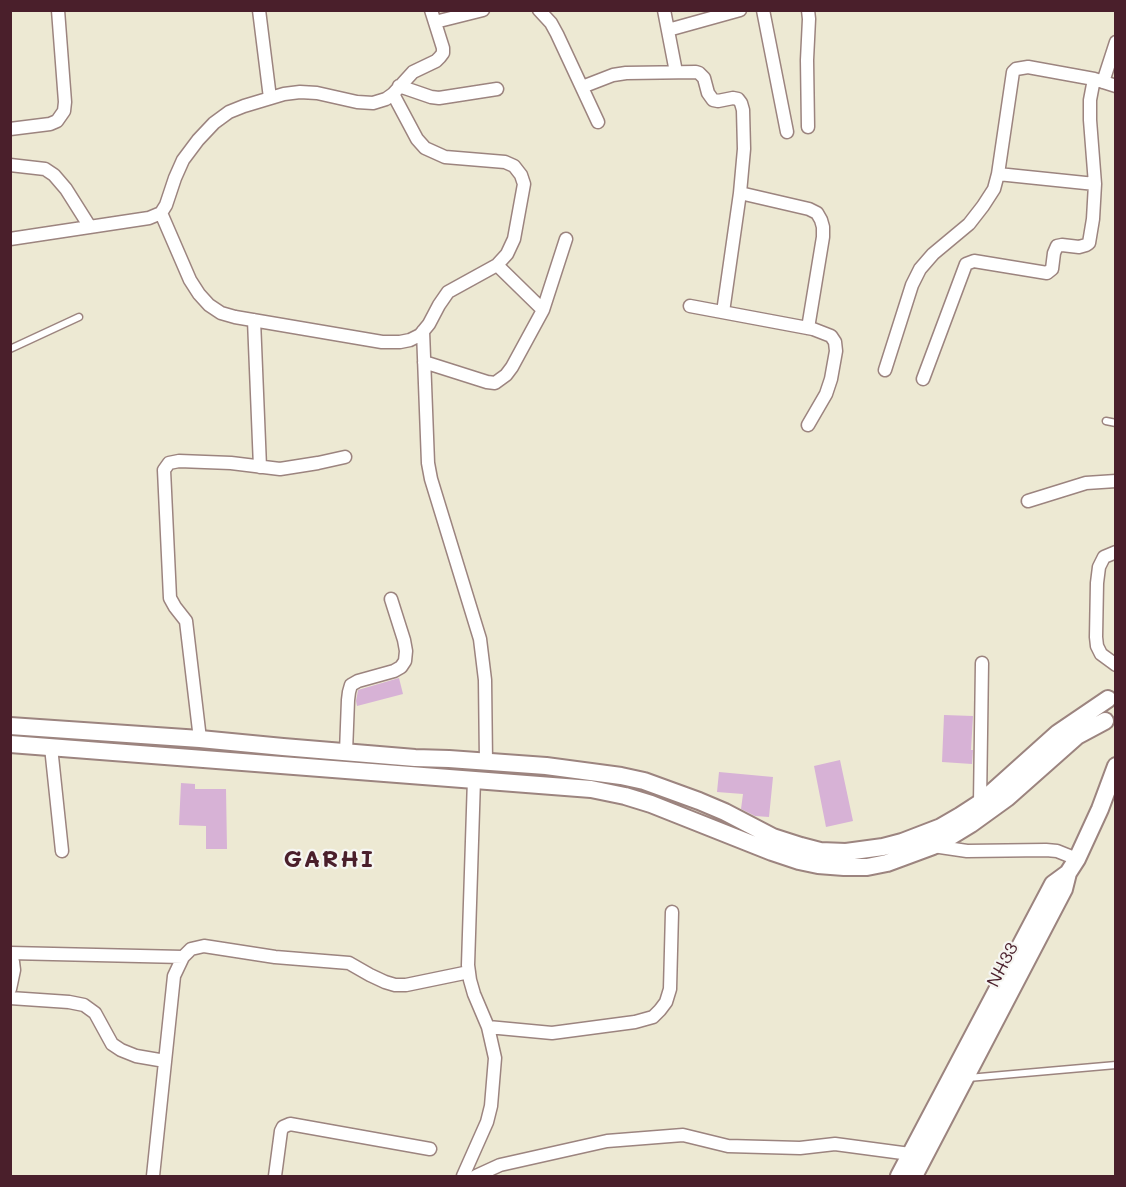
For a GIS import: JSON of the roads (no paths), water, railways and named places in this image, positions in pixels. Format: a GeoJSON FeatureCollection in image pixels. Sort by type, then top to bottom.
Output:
{"type":"FeatureCollection","features":[{"type":"Feature","properties":{"kind":"main road"},"geometry":{"type":"LineString","coordinates":[[10,726],[573,769],[621,776],[644,781],[725,812],[773,837],[820,851],[846,852],[883,847],[941,827],[980,802],[1058,733],[1112,696]]}},
{"type":"Feature","properties":{"kind":"main road"},"geometry":{"type":"LineString","coordinates":[[10,744],[591,789],[625,795],[772,852],[818,865],[867,867],[908,856],[933,846],[989,812],[1087,729],[1110,726],[1103,714],[1104,706],[1112,696]]}},
{"type":"Feature","properties":{"kind":"main road","name":"NH33"},"geometry":{"type":"LineString","coordinates":[[914,1176],[1064,889],[1100,809],[1116,766]]}},
{"type":"Feature","properties":{"kind":"main road"},"geometry":{"type":"LineString","coordinates":[[899,1176],[1053,884],[1073,866]]}},
{"type":"Feature","properties":{"kind":"street"},"geometry":{"type":"LineString","coordinates":[[10,129],[50,124],[57,121],[64,111],[58,10]]}},
{"type":"Feature","properties":{"kind":"street"},"geometry":{"type":"LineString","coordinates":[[259,10],[270,98]]}},
{"type":"Feature","properties":{"kind":"street"},"geometry":{"type":"LineString","coordinates":[[10,239],[149,218],[161,213],[183,160],[214,123],[229,112],[270,98],[300,92],[373,104],[386,99],[413,72],[441,57],[443,48],[433,16],[483,10]]}},
{"type":"Feature","properties":{"kind":"street"},"geometry":{"type":"LineString","coordinates":[[539,10],[551,22],[598,122]]}},
{"type":"Feature","properties":{"kind":"street"},"geometry":{"type":"LineString","coordinates":[[664,10],[676,72]]}},
{"type":"Feature","properties":{"kind":"street"},"geometry":{"type":"LineString","coordinates":[[668,30],[740,10]]}},
{"type":"Feature","properties":{"kind":"street"},"geometry":{"type":"LineString","coordinates":[[763,10],[787,132]]}},
{"type":"Feature","properties":{"kind":"street"},"geometry":{"type":"LineString","coordinates":[[807,10],[809,19],[808,127]]}},
{"type":"Feature","properties":{"kind":"street"},"geometry":{"type":"LineString","coordinates":[[923,379],[966,264],[974,261],[1044,273],[1050,272],[1057,246],[1079,247],[1089,243],[1095,184],[1090,100],[1116,42]]}},
{"type":"Feature","properties":{"kind":"street"},"geometry":{"type":"LineString","coordinates":[[885,370],[912,285],[920,269],[933,254],[969,224],[994,189],[1012,72],[1021,67],[1028,67],[1116,86]]}},
{"type":"Feature","properties":{"kind":"street"},"geometry":{"type":"LineString","coordinates":[[582,87],[613,75],[699,73],[704,78],[710,98],[718,101],[738,99],[743,110],[745,138],[740,193],[723,312]]}},
{"type":"Feature","properties":{"kind":"street"},"geometry":{"type":"LineString","coordinates":[[396,90],[439,98],[497,89]]}},
{"type":"Feature","properties":{"kind":"street"},"geometry":{"type":"LineString","coordinates":[[161,213],[190,280],[209,305],[221,313],[382,342],[400,342],[420,335],[448,292],[497,265],[507,254],[514,239],[524,184],[514,166],[505,162],[445,157],[425,148],[417,139],[396,90]]}},
{"type":"Feature","properties":{"kind":"street"},"geometry":{"type":"LineString","coordinates":[[10,165],[45,169],[54,175],[66,189],[90,227]]}},
{"type":"Feature","properties":{"kind":"street"},"geometry":{"type":"LineString","coordinates":[[998,174],[1095,184]]}},
{"type":"Feature","properties":{"kind":"street"},"geometry":{"type":"LineString","coordinates":[[740,193],[809,209],[821,220],[823,237],[808,328]]}},
{"type":"Feature","properties":{"kind":"street"},"geometry":{"type":"LineString","coordinates":[[424,362],[487,382],[495,383],[506,375],[543,310],[566,239]]}},
{"type":"Feature","properties":{"kind":"street"},"geometry":{"type":"LineString","coordinates":[[497,265],[543,310]]}},
{"type":"Feature","properties":{"kind":"street"},"geometry":{"type":"LineString","coordinates":[[690,306],[808,328],[831,336],[835,342],[836,351],[831,379],[826,394],[808,424]]}},
{"type":"Feature","properties":{"kind":"street"},"geometry":{"type":"LineString","coordinates":[[254,320],[260,467]]}},
{"type":"Feature","properties":{"kind":"street"},"geometry":{"type":"LineString","coordinates":[[423,331],[428,463],[480,639],[486,699],[486,762]]}},
{"type":"Feature","properties":{"kind":"street"},"geometry":{"type":"LineString","coordinates":[[200,739],[186,621],[170,598],[164,470],[169,463],[179,461],[231,463],[280,469],[345,457]]}},
{"type":"Feature","properties":{"kind":"street"},"geometry":{"type":"LineString","coordinates":[[1028,501],[1086,483],[1116,481]]}},
{"type":"Feature","properties":{"kind":"street"},"geometry":{"type":"LineString","coordinates":[[1116,552],[1104,557],[1099,567],[1096,637],[1101,654],[1116,664]]}},
{"type":"Feature","properties":{"kind":"street"},"geometry":{"type":"LineString","coordinates":[[346,752],[348,692],[351,685],[394,671],[405,661],[404,640],[391,599]]}},
{"type":"Feature","properties":{"kind":"street"},"geometry":{"type":"LineString","coordinates":[[980,802],[982,663]]}},
{"type":"Feature","properties":{"kind":"street"},"geometry":{"type":"LineString","coordinates":[[51,747],[62,851]]}},
{"type":"Feature","properties":{"kind":"street"},"geometry":{"type":"LineString","coordinates":[[464,1176],[471,1156],[482,1137],[491,1106],[495,1058],[488,1027],[474,994],[469,972],[474,779]]}},
{"type":"Feature","properties":{"kind":"street"},"geometry":{"type":"LineString","coordinates":[[933,846],[967,851],[1057,851],[1073,866]]}},
{"type":"Feature","properties":{"kind":"street"},"geometry":{"type":"LineString","coordinates":[[488,1027],[552,1033],[635,1022],[653,1017],[666,1002],[670,989],[672,912]]}},
{"type":"Feature","properties":{"kind":"street"},"geometry":{"type":"LineString","coordinates":[[153,1176],[174,976],[183,957],[191,950],[204,946],[275,957],[338,961],[349,963],[384,982],[406,985],[469,972]]}},
{"type":"Feature","properties":{"kind":"street"},"geometry":{"type":"LineString","coordinates":[[10,989],[14,970],[10,954],[183,957]]}},
{"type":"Feature","properties":{"kind":"street"},"geometry":{"type":"LineString","coordinates":[[10,998],[84,1005],[95,1013],[112,1044],[136,1056],[165,1061]]}},
{"type":"Feature","properties":{"kind":"street"},"geometry":{"type":"LineString","coordinates":[[275,1176],[281,1131],[283,1127],[290,1124],[430,1149]]}},
{"type":"Feature","properties":{"kind":"street"},"geometry":{"type":"LineString","coordinates":[[476,1176],[501,1166],[607,1141],[682,1135],[728,1146],[800,1148],[835,1144],[910,1154]]}},
{"type":"Feature","properties":{"kind":"lane"},"geometry":{"type":"LineString","coordinates":[[10,349],[79,317]]}},
{"type":"Feature","properties":{"kind":"lane"},"geometry":{"type":"LineString","coordinates":[[1106,421],[1116,423]]}},
{"type":"Feature","properties":{"kind":"lane"},"geometry":{"type":"LineString","coordinates":[[964,1079],[1116,1065]]}},
{"type":"Feature","properties":{"kind":"district","name":"GARHI"},"geometry":{"type":"Point","coordinates":[329,860]}}]}
